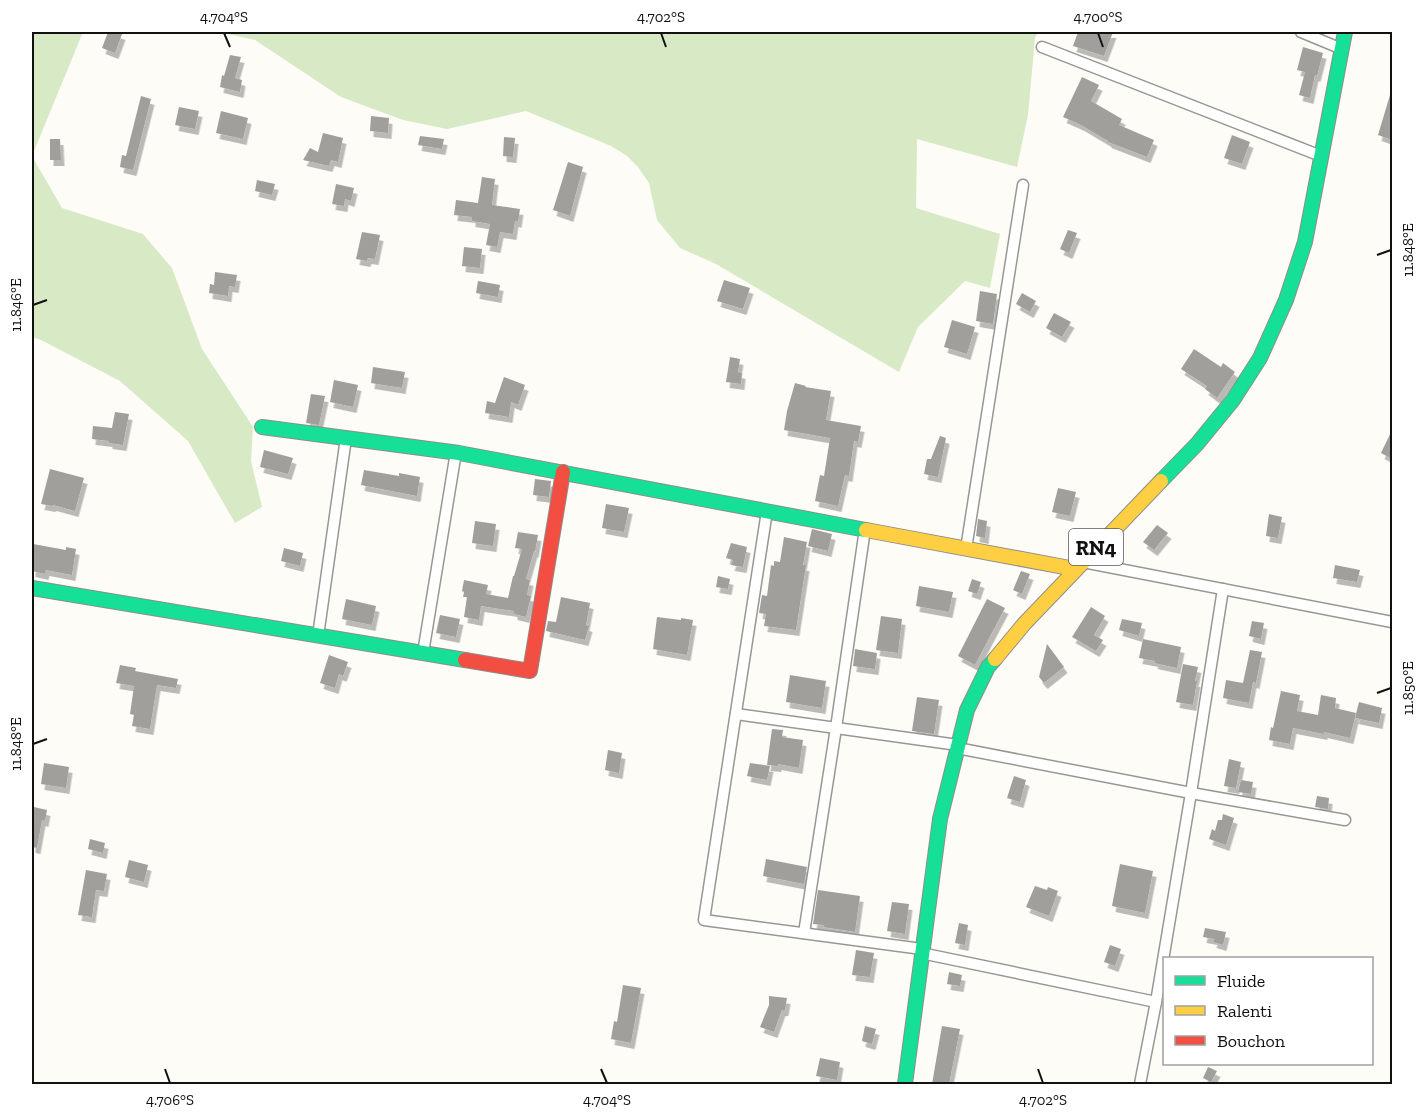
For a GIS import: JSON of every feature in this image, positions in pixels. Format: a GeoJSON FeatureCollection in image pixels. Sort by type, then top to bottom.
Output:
{"type":"FeatureCollection","features":[{"type":"Feature","properties":{"kind":"main road","name":"RN4"},"geometry":{"type":"LineString","coordinates":[[905,1084],[940,819],[967,710],[988,667],[1079,565],[1197,444],[1233,400],[1260,358],[1286,300],[1305,242],[1345,32]]}},
{"type":"Feature","properties":{"kind":"main road"},"geometry":{"type":"LineString","coordinates":[[262,427],[456,452],[966,549],[1079,565]]}},
{"type":"Feature","properties":{"kind":"main road"},"geometry":{"type":"LineString","coordinates":[[32,588],[530,671],[563,472]]}},
{"type":"Feature","properties":{"kind":"street"},"geometry":{"type":"LineString","coordinates":[[1301,32],[1342,49]]}},
{"type":"Feature","properties":{"kind":"street"},"geometry":{"type":"LineString","coordinates":[[1042,47],[1321,156]]}},
{"type":"Feature","properties":{"kind":"street"},"geometry":{"type":"LineString","coordinates":[[966,549],[1023,186]]}},
{"type":"Feature","properties":{"kind":"street"},"geometry":{"type":"LineString","coordinates":[[318,636],[346,438]]}},
{"type":"Feature","properties":{"kind":"street"},"geometry":{"type":"LineString","coordinates":[[423,653],[456,452]]}},
{"type":"Feature","properties":{"kind":"street"},"geometry":{"type":"LineString","coordinates":[[767,511],[704,920],[922,951],[1156,1002]]}},
{"type":"Feature","properties":{"kind":"street"},"geometry":{"type":"LineString","coordinates":[[804,933],[865,529]]}},
{"type":"Feature","properties":{"kind":"street"},"geometry":{"type":"LineString","coordinates":[[1079,565],[1223,589],[1392,622]]}},
{"type":"Feature","properties":{"kind":"street"},"geometry":{"type":"LineString","coordinates":[[1164,957],[1223,589]]}},
{"type":"Feature","properties":{"kind":"street"},"geometry":{"type":"LineString","coordinates":[[736,714],[958,747],[1191,794],[1345,820]]}},
{"type":"Feature","properties":{"kind":"street"},"geometry":{"type":"LineString","coordinates":[[1140,1084],[1163,960]]}},
{"type":"Feature","properties":{"kind":"green space"},"geometry":{"type":"Polygon","coordinates":[[[32,32],[83,32],[32,156],[32,32]]]}},
{"type":"Feature","properties":{"kind":"green space"},"geometry":{"type":"Polygon","coordinates":[[[219,32],[1038,32],[1035,38],[1028,115],[1017,167],[917,139],[916,208],[1000,234],[990,288],[965,281],[918,327],[899,372],[716,264],[680,248],[657,220],[649,183],[627,156],[611,146],[526,111],[447,129],[403,120],[341,97],[255,40],[219,32]]]}},
{"type":"Feature","properties":{"kind":"green space"},"geometry":{"type":"Polygon","coordinates":[[[32,156],[62,208],[143,234],[172,268],[202,349],[253,427],[251,461],[262,507],[235,523],[188,441],[120,381],[32,337],[32,156]]]}},
{"type":"Feature","properties":{"kind":"building"},"geometry":{"type":"Polygon","coordinates":[[[108,32],[122,34],[115,53],[102,48],[108,32]]]}},
{"type":"Feature","properties":{"kind":"building"},"geometry":{"type":"Polygon","coordinates":[[[1078,32],[1113,32],[1104,56],[1073,46],[1078,32]]]}},
{"type":"Feature","properties":{"kind":"building"},"geometry":{"type":"Polygon","coordinates":[[[1303,47],[1323,53],[1310,98],[1299,95],[1305,72],[1297,70],[1303,47]]]}},
{"type":"Feature","properties":{"kind":"building"},"geometry":{"type":"Polygon","coordinates":[[[230,55],[241,57],[235,78],[242,80],[240,92],[220,87],[230,55]]]}},
{"type":"Feature","properties":{"kind":"building"},"geometry":{"type":"Polygon","coordinates":[[[1082,77],[1099,85],[1091,101],[1122,119],[1119,125],[1154,140],[1147,157],[1108,142],[1063,117],[1082,77]]]}},
{"type":"Feature","properties":{"kind":"building"},"geometry":{"type":"Polygon","coordinates":[[[1390,95],[1392,96],[1392,140],[1378,135],[1390,95]]]}},
{"type":"Feature","properties":{"kind":"building"},"geometry":{"type":"Polygon","coordinates":[[[141,96],[151,99],[133,170],[120,167],[122,155],[126,156],[141,96]]]}},
{"type":"Feature","properties":{"kind":"building"},"geometry":{"type":"Polygon","coordinates":[[[179,107],[199,111],[195,129],[175,125],[179,107]]]}},
{"type":"Feature","properties":{"kind":"building"},"geometry":{"type":"Polygon","coordinates":[[[221,111],[248,118],[243,139],[216,133],[221,111]]]}},
{"type":"Feature","properties":{"kind":"building"},"geometry":{"type":"Polygon","coordinates":[[[371,116],[389,118],[388,133],[370,131],[371,116]]]}},
{"type":"Feature","properties":{"kind":"building"},"geometry":{"type":"Polygon","coordinates":[[[323,133],[343,138],[338,162],[331,160],[329,166],[303,160],[310,148],[318,152],[323,133]]]}},
{"type":"Feature","properties":{"kind":"building"},"geometry":{"type":"Polygon","coordinates":[[[1232,135],[1250,142],[1242,164],[1224,158],[1232,135]]]}},
{"type":"Feature","properties":{"kind":"building"},"geometry":{"type":"Polygon","coordinates":[[[420,136],[444,139],[442,149],[418,145],[420,136]]]}},
{"type":"Feature","properties":{"kind":"building"},"geometry":{"type":"Polygon","coordinates":[[[504,137],[515,138],[513,157],[503,156],[504,137]]]}},
{"type":"Feature","properties":{"kind":"building"},"geometry":{"type":"Polygon","coordinates":[[[50,139],[60,139],[61,160],[50,160],[50,139]]]}},
{"type":"Feature","properties":{"kind":"building"},"geometry":{"type":"Polygon","coordinates":[[[568,162],[583,167],[570,216],[553,210],[568,162]]]}},
{"type":"Feature","properties":{"kind":"building"},"geometry":{"type":"Polygon","coordinates":[[[482,177],[495,179],[492,205],[520,209],[513,234],[500,232],[497,247],[486,245],[490,224],[472,221],[472,217],[454,215],[456,200],[478,203],[482,177]]]}},
{"type":"Feature","properties":{"kind":"building"},"geometry":{"type":"Polygon","coordinates":[[[257,180],[275,184],[272,195],[255,191],[257,180]]]}},
{"type":"Feature","properties":{"kind":"building"},"geometry":{"type":"Polygon","coordinates":[[[336,184],[354,188],[351,201],[345,199],[344,206],[332,204],[336,184]]]}},
{"type":"Feature","properties":{"kind":"building"},"geometry":{"type":"Polygon","coordinates":[[[1068,230],[1077,233],[1069,253],[1060,249],[1068,230]]]}},
{"type":"Feature","properties":{"kind":"building"},"geometry":{"type":"Polygon","coordinates":[[[362,232],[380,235],[375,259],[368,258],[367,261],[356,259],[362,232]]]}},
{"type":"Feature","properties":{"kind":"building"},"geometry":{"type":"Polygon","coordinates":[[[464,247],[482,249],[480,268],[462,266],[464,247]]]}},
{"type":"Feature","properties":{"kind":"building"},"geometry":{"type":"Polygon","coordinates":[[[215,272],[237,275],[235,287],[229,286],[228,296],[209,293],[210,284],[214,285],[215,272]]]}},
{"type":"Feature","properties":{"kind":"building"},"geometry":{"type":"Polygon","coordinates":[[[724,280],[750,288],[743,309],[717,301],[724,280]]]}},
{"type":"Feature","properties":{"kind":"building"},"geometry":{"type":"Polygon","coordinates":[[[478,281],[500,285],[498,297],[476,293],[478,281]]]}},
{"type":"Feature","properties":{"kind":"building"},"geometry":{"type":"Polygon","coordinates":[[[980,291],[997,294],[993,324],[976,321],[980,291]]]}},
{"type":"Feature","properties":{"kind":"building"},"geometry":{"type":"Polygon","coordinates":[[[1022,293],[1036,301],[1030,312],[1016,304],[1022,293]]]}},
{"type":"Feature","properties":{"kind":"building"},"geometry":{"type":"Polygon","coordinates":[[[1054,313],[1071,322],[1062,337],[1046,328],[1054,313]]]}},
{"type":"Feature","properties":{"kind":"building"},"geometry":{"type":"Polygon","coordinates":[[[952,320],[975,327],[967,354],[944,347],[952,320]]]}},
{"type":"Feature","properties":{"kind":"building"},"geometry":{"type":"Polygon","coordinates":[[[1194,349],[1221,367],[1223,363],[1235,372],[1217,398],[1205,389],[1207,386],[1181,369],[1194,349]]]}},
{"type":"Feature","properties":{"kind":"building"},"geometry":{"type":"Polygon","coordinates":[[[730,357],[740,359],[738,372],[742,373],[741,384],[726,382],[730,357]]]}},
{"type":"Feature","properties":{"kind":"building"},"geometry":{"type":"Polygon","coordinates":[[[373,367],[405,372],[402,388],[371,383],[373,367]]]}},
{"type":"Feature","properties":{"kind":"building"},"geometry":{"type":"Polygon","coordinates":[[[504,377],[525,385],[518,405],[511,402],[509,417],[485,413],[487,401],[495,403],[504,377]]]}},
{"type":"Feature","properties":{"kind":"building"},"geometry":{"type":"Polygon","coordinates":[[[334,380],[358,385],[353,407],[330,402],[334,380]]]}},
{"type":"Feature","properties":{"kind":"building"},"geometry":{"type":"Polygon","coordinates":[[[795,383],[831,391],[826,420],[861,426],[858,442],[854,441],[849,476],[845,475],[838,506],[815,501],[820,475],[824,476],[830,438],[784,430],[795,383]]]}},
{"type":"Feature","properties":{"kind":"building"},"geometry":{"type":"Polygon","coordinates":[[[311,394],[325,396],[319,425],[306,423],[311,394]]]}},
{"type":"Feature","properties":{"kind":"building"},"geometry":{"type":"Polygon","coordinates":[[[115,412],[129,414],[123,445],[92,439],[93,426],[112,428],[115,412]]]}},
{"type":"Feature","properties":{"kind":"building"},"geometry":{"type":"Polygon","coordinates":[[[1392,430],[1392,459],[1381,453],[1392,430]]]}},
{"type":"Feature","properties":{"kind":"building"},"geometry":{"type":"Polygon","coordinates":[[[940,436],[946,438],[938,477],[924,474],[927,459],[931,459],[940,436]]]}},
{"type":"Feature","properties":{"kind":"building"},"geometry":{"type":"Polygon","coordinates":[[[264,450],[293,458],[288,474],[260,467],[264,450]]]}},
{"type":"Feature","properties":{"kind":"building"},"geometry":{"type":"Polygon","coordinates":[[[50,469],[84,478],[75,511],[41,504],[50,469]]]}},
{"type":"Feature","properties":{"kind":"building"},"geometry":{"type":"Polygon","coordinates":[[[364,470],[420,477],[417,496],[361,485],[364,470]]]}},
{"type":"Feature","properties":{"kind":"building"},"geometry":{"type":"Polygon","coordinates":[[[535,479],[551,481],[549,497],[533,495],[535,479]]]}},
{"type":"Feature","properties":{"kind":"building"},"geometry":{"type":"Polygon","coordinates":[[[1058,488],[1076,492],[1070,516],[1052,512],[1058,488]]]}},
{"type":"Feature","properties":{"kind":"building"},"geometry":{"type":"Polygon","coordinates":[[[606,504],[629,508],[624,532],[602,528],[606,504]]]}},
{"type":"Feature","properties":{"kind":"building"},"geometry":{"type":"Polygon","coordinates":[[[1269,514],[1282,517],[1278,538],[1266,536],[1269,514]]]}},
{"type":"Feature","properties":{"kind":"building"},"geometry":{"type":"Polygon","coordinates":[[[978,519],[987,521],[985,538],[976,536],[978,519]]]}},
{"type":"Feature","properties":{"kind":"building"},"geometry":{"type":"Polygon","coordinates":[[[475,521],[496,524],[493,546],[472,543],[475,521]]]}},
{"type":"Feature","properties":{"kind":"building"},"geometry":{"type":"Polygon","coordinates":[[[1157,525],[1168,533],[1154,550],[1143,542],[1157,525]]]}},
{"type":"Feature","properties":{"kind":"building"},"geometry":{"type":"Polygon","coordinates":[[[812,529],[832,534],[828,551],[808,546],[812,529]]]}},
{"type":"Feature","properties":{"kind":"building"},"geometry":{"type":"Polygon","coordinates":[[[518,532],[538,535],[526,579],[530,580],[527,595],[531,596],[526,617],[514,614],[514,611],[481,606],[479,620],[464,617],[467,597],[463,597],[464,580],[488,585],[486,594],[508,598],[522,549],[515,548],[518,532]]]}},
{"type":"Feature","properties":{"kind":"building"},"geometry":{"type":"Polygon","coordinates":[[[784,537],[807,542],[803,565],[806,565],[796,630],[764,626],[766,614],[759,613],[762,595],[767,596],[771,565],[774,566],[774,561],[780,562],[784,537]]]}},
{"type":"Feature","properties":{"kind":"building"},"geometry":{"type":"Polygon","coordinates":[[[731,543],[747,547],[743,567],[731,565],[733,560],[726,558],[731,543]]]}},
{"type":"Feature","properties":{"kind":"building"},"geometry":{"type":"Polygon","coordinates":[[[33,544],[66,550],[66,547],[76,549],[72,575],[46,570],[45,574],[32,571],[33,544]]]}},
{"type":"Feature","properties":{"kind":"building"},"geometry":{"type":"Polygon","coordinates":[[[284,548],[303,553],[300,566],[281,561],[284,548]]]}},
{"type":"Feature","properties":{"kind":"building"},"geometry":{"type":"Polygon","coordinates":[[[1335,565],[1360,570],[1357,582],[1333,578],[1335,565]]]}},
{"type":"Feature","properties":{"kind":"building"},"geometry":{"type":"Polygon","coordinates":[[[1021,571],[1030,574],[1022,594],[1013,590],[1021,571]]]}},
{"type":"Feature","properties":{"kind":"building"},"geometry":{"type":"Polygon","coordinates":[[[718,576],[730,579],[728,589],[716,587],[718,576]]]}},
{"type":"Feature","properties":{"kind":"building"},"geometry":{"type":"Polygon","coordinates":[[[972,579],[981,582],[977,594],[968,591],[972,579]]]}},
{"type":"Feature","properties":{"kind":"building"},"geometry":{"type":"Polygon","coordinates":[[[919,586],[953,592],[949,612],[916,606],[919,586]]]}},
{"type":"Feature","properties":{"kind":"building"},"geometry":{"type":"Polygon","coordinates":[[[561,597],[590,603],[586,625],[589,626],[585,640],[546,631],[548,621],[556,622],[561,597]]]}},
{"type":"Feature","properties":{"kind":"building"},"geometry":{"type":"Polygon","coordinates":[[[346,599],[376,606],[372,625],[342,619],[346,599]]]}},
{"type":"Feature","properties":{"kind":"building"},"geometry":{"type":"Polygon","coordinates":[[[987,599],[1005,608],[975,665],[958,656],[987,599]]]}},
{"type":"Feature","properties":{"kind":"building"},"geometry":{"type":"Polygon","coordinates":[[[1091,607],[1105,616],[1094,635],[1103,640],[1096,651],[1072,637],[1091,607]]]}},
{"type":"Feature","properties":{"kind":"building"},"geometry":{"type":"Polygon","coordinates":[[[440,615],[460,619],[456,637],[436,633],[440,615]]]}},
{"type":"Feature","properties":{"kind":"building"},"geometry":{"type":"Polygon","coordinates":[[[881,616],[902,619],[898,653],[876,650],[881,616]]]}},
{"type":"Feature","properties":{"kind":"building"},"geometry":{"type":"Polygon","coordinates":[[[657,617],[693,620],[687,655],[653,649],[657,617]]]}},
{"type":"Feature","properties":{"kind":"building"},"geometry":{"type":"Polygon","coordinates":[[[1122,619],[1142,623],[1139,636],[1119,630],[1122,619]]]}},
{"type":"Feature","properties":{"kind":"building"},"geometry":{"type":"Polygon","coordinates":[[[1252,621],[1264,623],[1261,639],[1249,636],[1252,621]]]}},
{"type":"Feature","properties":{"kind":"building"},"geometry":{"type":"Polygon","coordinates":[[[1143,639],[1181,647],[1177,668],[1139,658],[1143,639]]]}},
{"type":"Feature","properties":{"kind":"building"},"geometry":{"type":"Polygon","coordinates":[[[1047,644],[1064,667],[1044,683],[1039,677],[1047,644]]]}},
{"type":"Feature","properties":{"kind":"building"},"geometry":{"type":"Polygon","coordinates":[[[855,649],[877,653],[875,669],[853,666],[855,649]]]}},
{"type":"Feature","properties":{"kind":"building"},"geometry":{"type":"Polygon","coordinates":[[[1250,650],[1262,652],[1256,683],[1253,682],[1249,703],[1223,698],[1226,680],[1243,683],[1250,650]]]}},
{"type":"Feature","properties":{"kind":"building"},"geometry":{"type":"Polygon","coordinates":[[[329,655],[348,662],[343,676],[339,674],[335,688],[320,683],[329,655]]]}},
{"type":"Feature","properties":{"kind":"building"},"geometry":{"type":"Polygon","coordinates":[[[1183,664],[1198,667],[1193,705],[1176,702],[1183,664]]]}},
{"type":"Feature","properties":{"kind":"building"},"geometry":{"type":"Polygon","coordinates":[[[120,665],[136,668],[135,671],[178,679],[176,688],[157,685],[150,729],[132,726],[134,715],[130,714],[134,686],[116,683],[120,665]]]}},
{"type":"Feature","properties":{"kind":"building"},"geometry":{"type":"Polygon","coordinates":[[[790,675],[826,681],[822,708],[786,702],[790,675]]]}},
{"type":"Feature","properties":{"kind":"building"},"geometry":{"type":"Polygon","coordinates":[[[1281,691],[1300,695],[1297,711],[1318,715],[1321,695],[1336,698],[1335,708],[1356,713],[1350,738],[1293,728],[1290,744],[1269,740],[1281,691]]]}},
{"type":"Feature","properties":{"kind":"building"},"geometry":{"type":"Polygon","coordinates":[[[917,697],[939,700],[934,734],[912,731],[917,697]]]}},
{"type":"Feature","properties":{"kind":"building"},"geometry":{"type":"Polygon","coordinates":[[[1359,702],[1382,708],[1379,723],[1355,718],[1359,702]]]}},
{"type":"Feature","properties":{"kind":"building"},"geometry":{"type":"Polygon","coordinates":[[[772,729],[783,730],[782,737],[803,740],[799,768],[778,764],[778,766],[767,765],[772,729]]]}},
{"type":"Feature","properties":{"kind":"building"},"geometry":{"type":"Polygon","coordinates":[[[608,750],[622,753],[619,773],[605,770],[608,750]]]}},
{"type":"Feature","properties":{"kind":"building"},"geometry":{"type":"Polygon","coordinates":[[[1229,759],[1241,762],[1236,788],[1224,786],[1229,759]]]}},
{"type":"Feature","properties":{"kind":"building"},"geometry":{"type":"Polygon","coordinates":[[[44,763],[69,767],[66,788],[41,784],[44,763]]]}},
{"type":"Feature","properties":{"kind":"building"},"geometry":{"type":"Polygon","coordinates":[[[750,763],[770,766],[767,780],[747,776],[750,763]]]}},
{"type":"Feature","properties":{"kind":"building"},"geometry":{"type":"Polygon","coordinates":[[[1014,776],[1026,780],[1020,802],[1007,798],[1014,776]]]}},
{"type":"Feature","properties":{"kind":"building"},"geometry":{"type":"Polygon","coordinates":[[[1241,780],[1253,782],[1251,794],[1238,792],[1241,780]]]}},
{"type":"Feature","properties":{"kind":"building"},"geometry":{"type":"Polygon","coordinates":[[[1317,796],[1329,798],[1328,809],[1315,807],[1317,796]]]}},
{"type":"Feature","properties":{"kind":"building"},"geometry":{"type":"Polygon","coordinates":[[[34,807],[47,810],[45,821],[42,820],[37,848],[32,847],[34,807]]]}},
{"type":"Feature","properties":{"kind":"building"},"geometry":{"type":"Polygon","coordinates":[[[1223,814],[1234,818],[1226,845],[1209,839],[1212,829],[1215,831],[1218,820],[1222,820],[1223,814]]]}},
{"type":"Feature","properties":{"kind":"building"},"geometry":{"type":"Polygon","coordinates":[[[90,839],[105,843],[103,853],[88,849],[90,839]]]}},
{"type":"Feature","properties":{"kind":"building"},"geometry":{"type":"Polygon","coordinates":[[[766,859],[807,867],[804,884],[763,876],[766,859]]]}},
{"type":"Feature","properties":{"kind":"building"},"geometry":{"type":"Polygon","coordinates":[[[129,860],[148,865],[144,882],[125,877],[129,860]]]}},
{"type":"Feature","properties":{"kind":"building"},"geometry":{"type":"Polygon","coordinates":[[[1120,864],[1153,871],[1145,913],[1112,906],[1120,864]]]}},
{"type":"Feature","properties":{"kind":"building"},"geometry":{"type":"Polygon","coordinates":[[[86,870],[107,874],[104,891],[96,890],[92,917],[78,915],[86,870]]]}},
{"type":"Feature","properties":{"kind":"building"},"geometry":{"type":"Polygon","coordinates":[[[1035,886],[1058,891],[1049,916],[1026,907],[1035,886]]]}},
{"type":"Feature","properties":{"kind":"building"},"geometry":{"type":"Polygon","coordinates":[[[818,890],[860,896],[855,932],[813,924],[818,890]]]}},
{"type":"Feature","properties":{"kind":"building"},"geometry":{"type":"Polygon","coordinates":[[[892,902],[909,904],[905,934],[887,931],[892,902]]]}},
{"type":"Feature","properties":{"kind":"building"},"geometry":{"type":"Polygon","coordinates":[[[959,923],[968,925],[965,945],[955,943],[959,923]]]}},
{"type":"Feature","properties":{"kind":"building"},"geometry":{"type":"Polygon","coordinates":[[[1205,928],[1226,932],[1223,945],[1213,942],[1214,939],[1203,937],[1205,928]]]}},
{"type":"Feature","properties":{"kind":"building"},"geometry":{"type":"Polygon","coordinates":[[[1110,945],[1121,949],[1115,966],[1104,962],[1110,945]]]}},
{"type":"Feature","properties":{"kind":"building"},"geometry":{"type":"Polygon","coordinates":[[[856,950],[874,953],[870,977],[852,975],[856,950]]]}},
{"type":"Feature","properties":{"kind":"building"},"geometry":{"type":"Polygon","coordinates":[[[949,972],[962,975],[960,986],[947,984],[949,972]]]}},
{"type":"Feature","properties":{"kind":"building"},"geometry":{"type":"Polygon","coordinates":[[[623,985],[641,988],[631,1043],[611,1039],[614,1021],[617,1022],[623,985]]]}},
{"type":"Feature","properties":{"kind":"building"},"geometry":{"type":"Polygon","coordinates":[[[769,996],[787,998],[785,1010],[782,1010],[774,1032],[760,1027],[769,1005],[769,996]]]}},
{"type":"Feature","properties":{"kind":"building"},"geometry":{"type":"Polygon","coordinates":[[[865,1026],[876,1029],[872,1044],[862,1041],[865,1026]]]}},
{"type":"Feature","properties":{"kind":"building"},"geometry":{"type":"Polygon","coordinates":[[[942,1026],[960,1029],[949,1084],[932,1084],[942,1026]]]}},
{"type":"Feature","properties":{"kind":"building"},"geometry":{"type":"Polygon","coordinates":[[[820,1058],[840,1062],[837,1080],[816,1076],[820,1058]]]}},
{"type":"Feature","properties":{"kind":"building"},"geometry":{"type":"Polygon","coordinates":[[[1208,1067],[1217,1071],[1211,1082],[1203,1078],[1208,1067]]]}},
{"type":"Feature","properties":{"kind":"traffic: fast"},"geometry":{"type":"LineString","coordinates":[[1161,481],[1197,444],[1233,400],[1260,358],[1286,300],[1305,242],[1345,32]]}},
{"type":"Feature","properties":{"kind":"traffic: fast"},"geometry":{"type":"LineString","coordinates":[[262,427],[459,453],[866,530]]}},
{"type":"Feature","properties":{"kind":"traffic: fast"},"geometry":{"type":"LineString","coordinates":[[32,588],[465,660]]}},
{"type":"Feature","properties":{"kind":"traffic: fast"},"geometry":{"type":"LineString","coordinates":[[905,1084],[940,819],[967,710],[988,667],[995,659]]}},
{"type":"Feature","properties":{"kind":"traffic: slow"},"geometry":{"type":"LineString","coordinates":[[995,659],[1024,624],[1161,481]]}},
{"type":"Feature","properties":{"kind":"traffic: slow"},"geometry":{"type":"LineString","coordinates":[[866,530],[1075,569]]}},
{"type":"Feature","properties":{"kind":"traffic: jam"},"geometry":{"type":"LineString","coordinates":[[465,660],[530,671],[563,472]]}}]}
